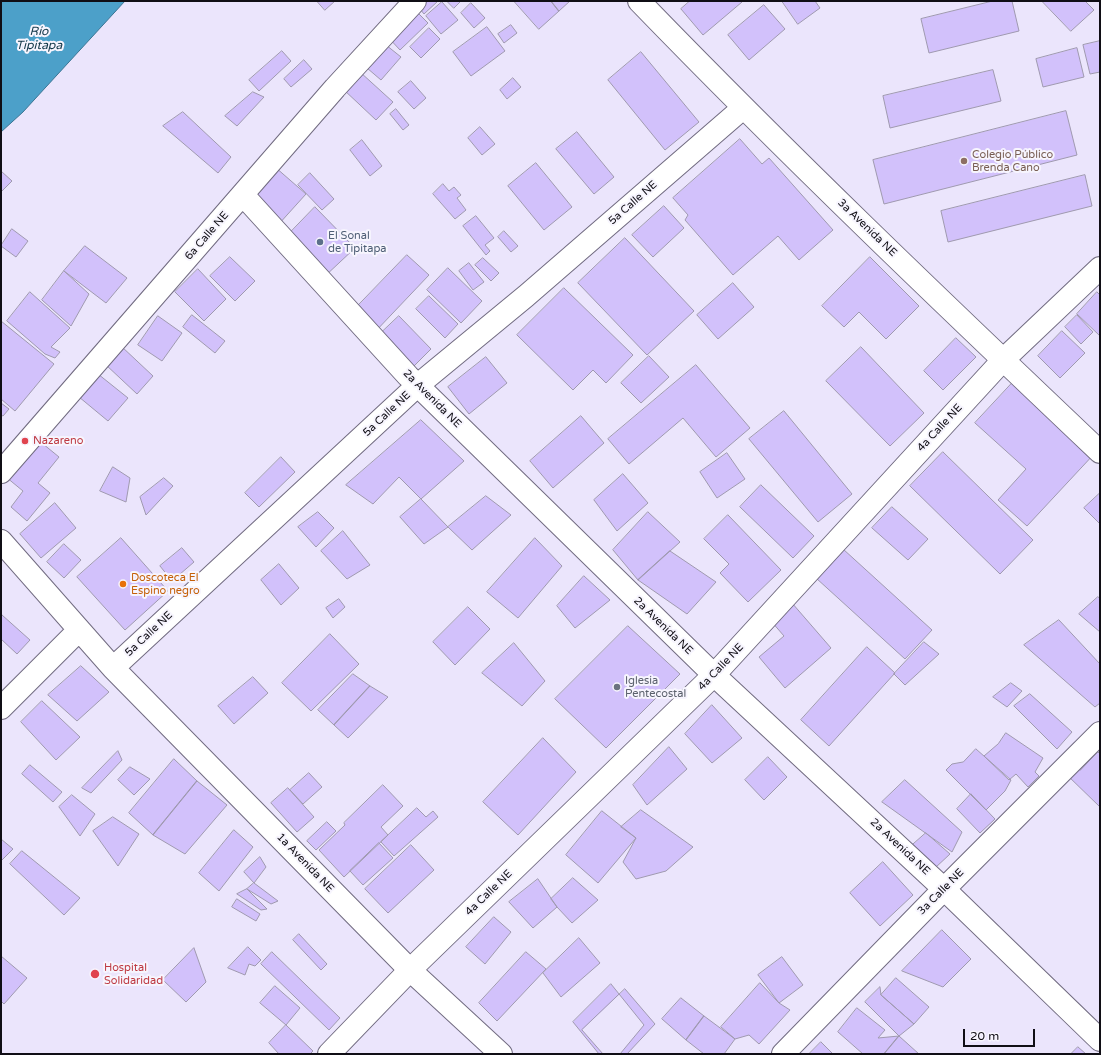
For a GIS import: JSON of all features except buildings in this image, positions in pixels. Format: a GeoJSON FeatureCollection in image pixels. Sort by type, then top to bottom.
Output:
{"type":"FeatureCollection","features":[{"type":"Feature","properties":{"kind":"street","name":"6a Calle NE"},"geometry":{"type":"LineString","coordinates":[[1,472],[335,88],[415,1]]}},
{"type":"Feature","properties":{"kind":"street","name":"3a Avenida NE"},"geometry":{"type":"LineString","coordinates":[[638,1],[743,108],[1100,452]]}},
{"type":"Feature","properties":{"kind":"street","name":"5a Calle NE"},"geometry":{"type":"LineString","coordinates":[[113,668],[418,385],[526,296],[743,108]]}},
{"type":"Feature","properties":{"kind":"street","name":"2a Avenida NE"},"geometry":{"type":"LineString","coordinates":[[243,195],[418,385],[714,675],[944,889],[1100,1040]]}},
{"type":"Feature","properties":{"kind":"street","name":"4a Calle NE"},"geometry":{"type":"LineString","coordinates":[[329,1054],[410,970],[714,675],[1003,360],[1100,268]]}},
{"type":"Feature","properties":{"kind":"street","name":"1a Avenida NE"},"geometry":{"type":"LineString","coordinates":[[1,541],[113,668],[410,970],[501,1054]]}},
{"type":"Feature","properties":{"kind":"street"},"geometry":{"type":"LineString","coordinates":[[1,708],[79,630]]}},
{"type":"Feature","properties":{"kind":"street","name":"3a Calle NE"},"geometry":{"type":"LineString","coordinates":[[783,1054],[944,889],[1100,733]]}},
{"type":"Feature","properties":{"kind":"water","name":"Río Tipitapa"},"geometry":{"type":"Polygon","coordinates":[[[1,1],[125,1],[23,112],[1,132],[1,1]]]}},
{"type":"Feature","properties":{"kind":"place","name":"Colegio Público Brenda Cano"},"geometry":{"type":"Point","coordinates":[964,161]}},
{"type":"Feature","properties":{"kind":"place","name":"El Sonal de Tipitapa"},"geometry":{"type":"Point","coordinates":[320,242]}},
{"type":"Feature","properties":{"kind":"place","name":"Nazareno"},"geometry":{"type":"Point","coordinates":[25,441]}},
{"type":"Feature","properties":{"kind":"place","name":"Doscoteca El Espino negro"},"geometry":{"type":"Point","coordinates":[123,584]}},
{"type":"Feature","properties":{"kind":"place","name":"Iglesia Pentecostal"},"geometry":{"type":"Point","coordinates":[617,687]}},
{"type":"Feature","properties":{"kind":"place","name":"Hospital Solidaridad"},"geometry":{"type":"Point","coordinates":[95,974]}}]}
